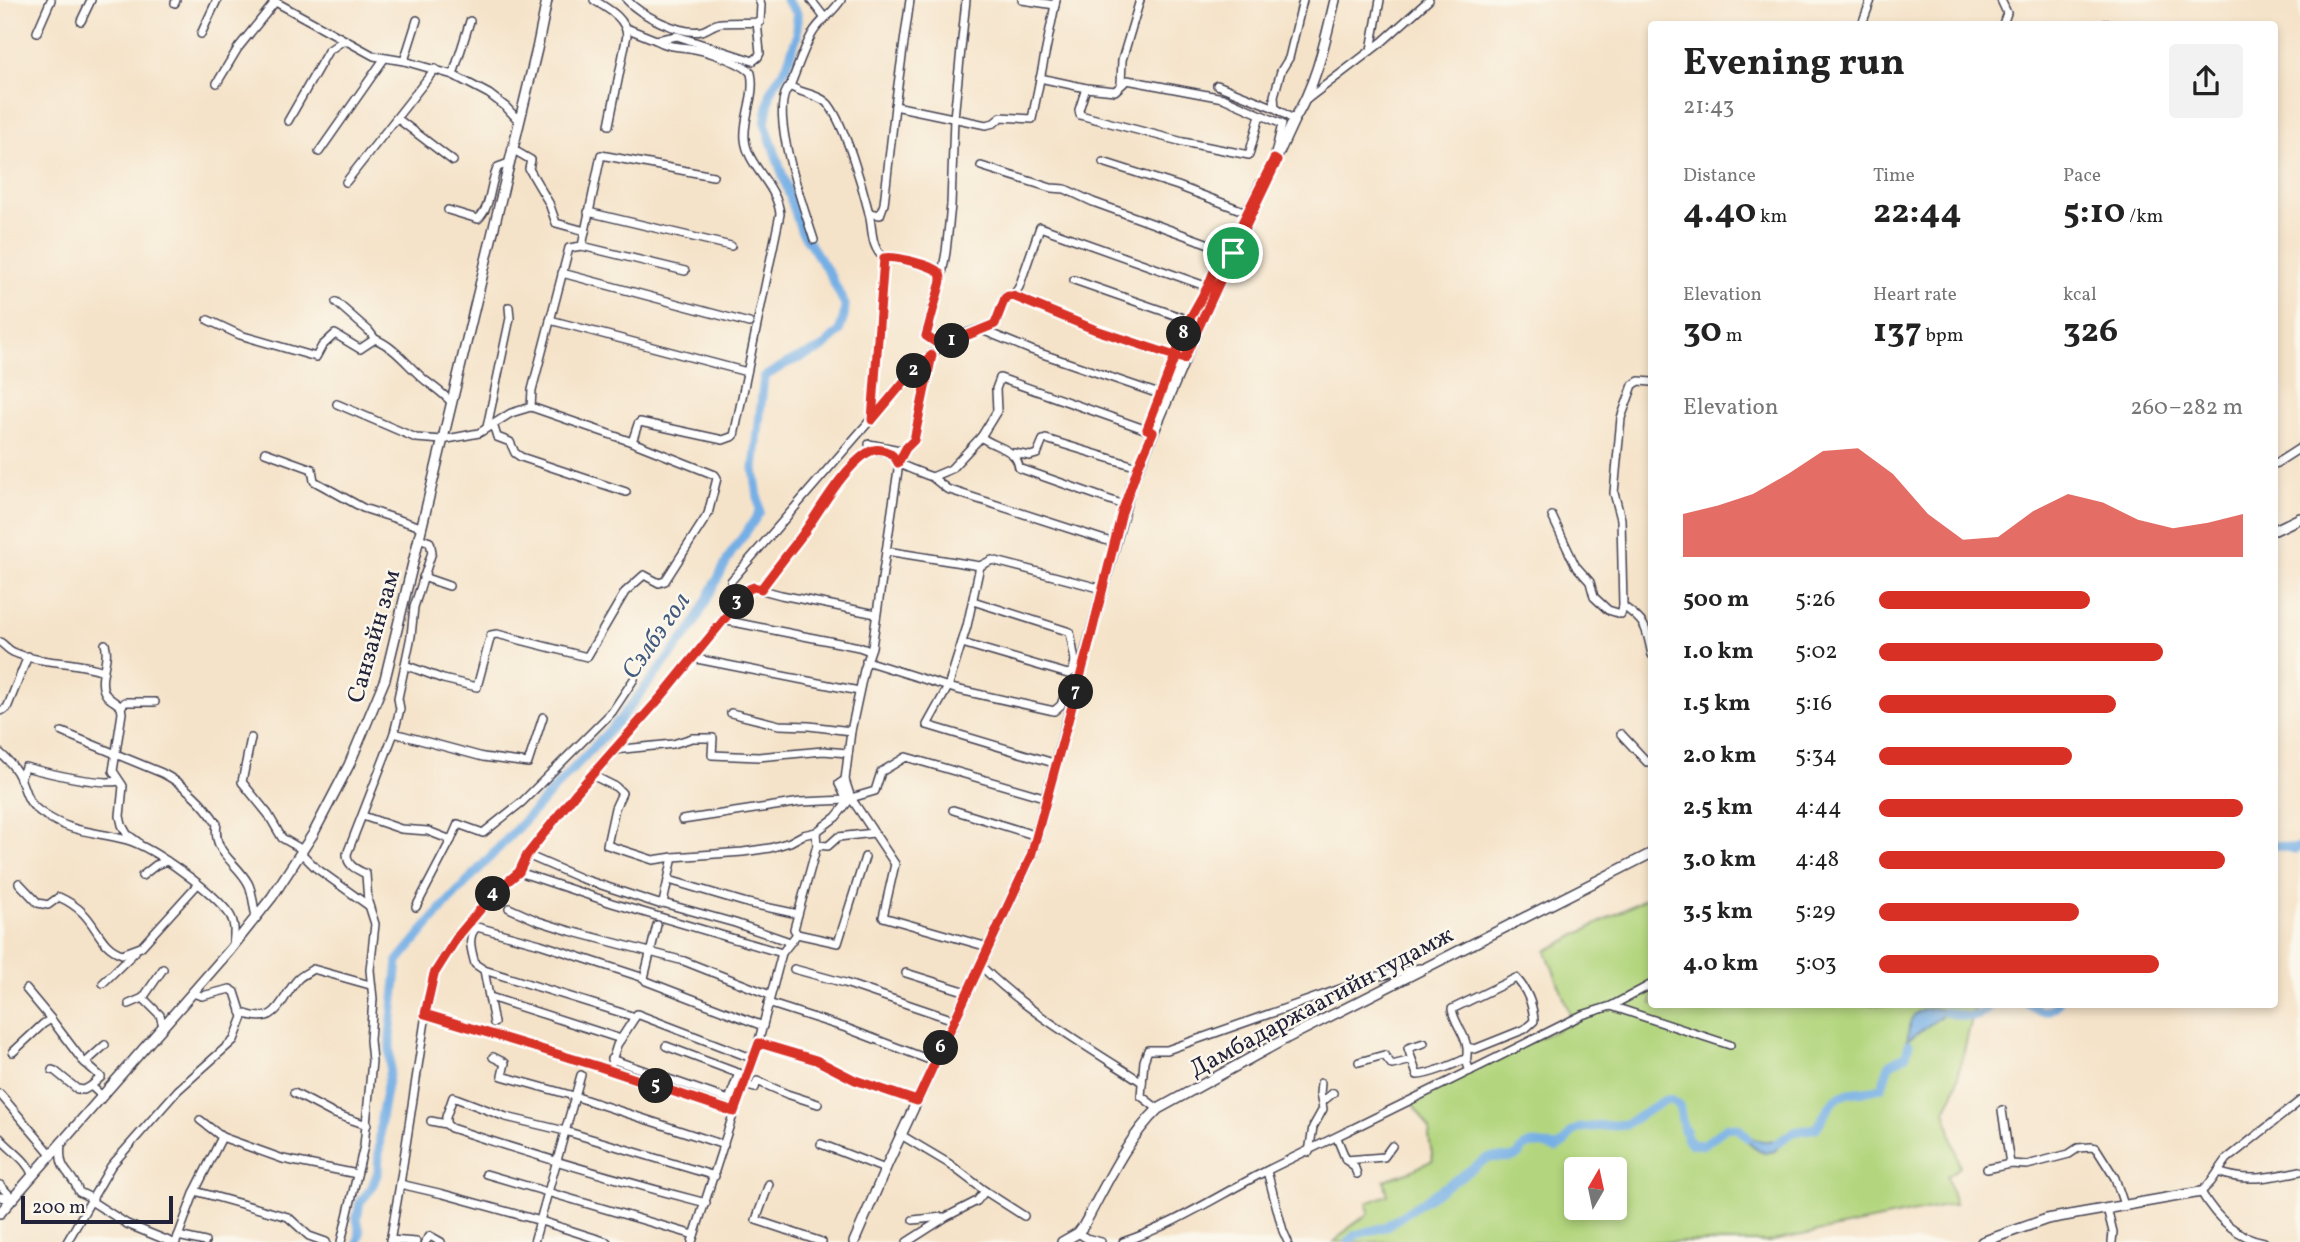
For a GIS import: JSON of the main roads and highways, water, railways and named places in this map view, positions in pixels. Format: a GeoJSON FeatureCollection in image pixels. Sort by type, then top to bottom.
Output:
{"type":"FeatureCollection","features":[{"type":"Feature","properties":{"kind":"main road","name":"Санзайн зам"},"geometry":{"type":"LineString","coordinates":[[0,1213],[233,947],[313,834],[349,765],[385,679],[547,0]]}},
{"type":"Feature","properties":{"kind":"main road"},"geometry":{"type":"LineString","coordinates":[[854,1242],[885,1169],[1031,856],[1077,688],[1079,662],[1103,589],[1124,505],[1150,430],[1169,398],[1180,358],[1306,100],[1317,71],[1335,0]]}},
{"type":"Feature","properties":{"kind":"main road"},"geometry":{"type":"LineString","coordinates":[[2278,529],[2300,518]]}},
{"type":"Feature","properties":{"kind":"main road","name":"Дамбадаржаагийн гудамж"},"geometry":{"type":"LineString","coordinates":[[1062,1242],[1078,1233],[1131,1139],[1141,1124],[1158,1109],[1287,1038],[1648,855]]}},
{"type":"Feature","properties":{"kind":"main road"},"geometry":{"type":"LineString","coordinates":[[1982,1242],[2047,1219],[2201,1192]]}},
{"type":"Feature","properties":{"kind":"water"},"geometry":{"type":"Polygon","coordinates":[[[1934,1008],[1957,1016],[1946,1013],[1909,1039],[1907,1054],[1908,1031],[1912,1018],[1924,1009],[1934,1008]]]}},
{"type":"Feature","properties":{"kind":"water"},"geometry":{"type":"Polygon","coordinates":[[[1742,1131],[1758,1140],[1785,1138],[1775,1151],[1764,1152],[1751,1144],[1742,1131]]]}},
{"type":"Feature","properties":{"kind":"waterway","name":"Сэлбэ гол"},"geometry":{"type":"LineString","coordinates":[[358,1242],[360,1233],[357,1218],[360,1202],[371,1189],[378,1172],[381,1118],[390,1069],[390,1036],[398,961],[444,906],[620,719],[692,628],[730,555],[760,512],[754,469],[764,377],[787,363],[821,349],[839,332],[845,305],[829,273],[801,230],[765,123],[771,90],[786,67],[797,36],[797,13],[786,0]]}},
{"type":"Feature","properties":{"kind":"waterway"},"geometry":{"type":"LineString","coordinates":[[2278,846],[2295,849],[2300,846]]}},
{"type":"Feature","properties":{"kind":"waterway"},"geometry":{"type":"LineString","coordinates":[[1946,1012],[1971,1017],[1982,1014],[1987,1008]]}},
{"type":"Feature","properties":{"kind":"waterway"},"geometry":{"type":"LineString","coordinates":[[2034,1008],[2043,1011],[2052,1008]]}},
{"type":"Feature","properties":{"kind":"waterway"},"geometry":{"type":"LineString","coordinates":[[1777,1143],[1794,1132],[1816,1128],[1830,1105],[1841,1096],[1882,1087],[1889,1065],[1906,1055],[1909,1044]]}},
{"type":"Feature","properties":{"kind":"waterway"},"geometry":{"type":"LineString","coordinates":[[1349,1242],[1355,1235],[1385,1227],[1488,1158],[1513,1157],[1531,1144],[1556,1148],[1580,1128],[1626,1124],[1665,1100],[1679,1105],[1684,1131],[1686,1130],[1686,1137],[1692,1144],[1703,1145],[1727,1127],[1738,1128],[1748,1138]]}}]}
